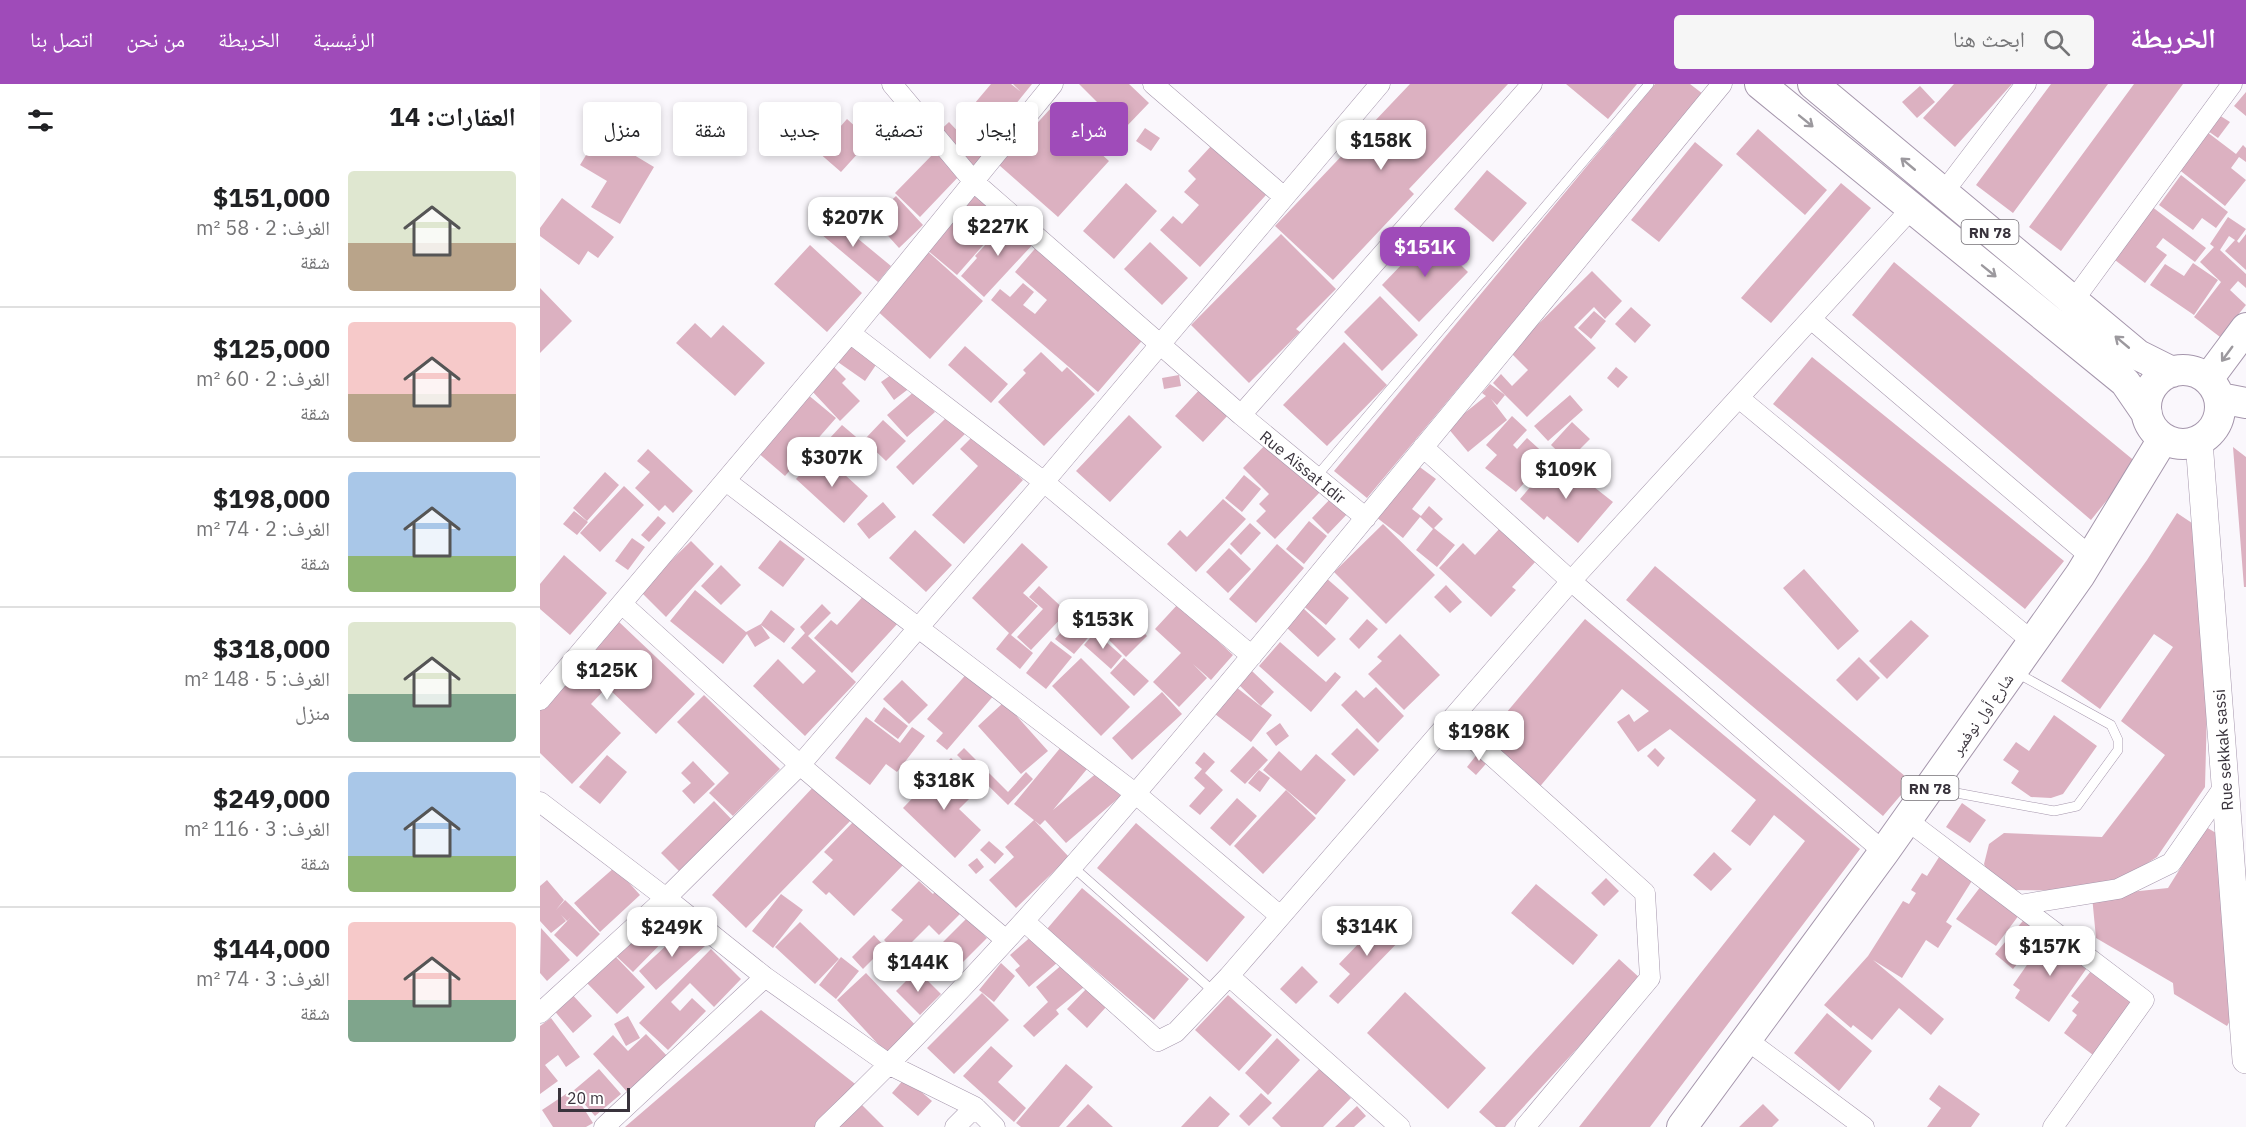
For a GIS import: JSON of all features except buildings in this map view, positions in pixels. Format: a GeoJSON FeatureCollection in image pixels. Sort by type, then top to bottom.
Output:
{"type":"FeatureCollection","features":[{"type":"Feature","properties":{"kind":"main road"},"geometry":{"type":"LineString","coordinates":[[1760,84],[2125,382],[2155,426],[2181,444],[2199,441],[2210,433],[2217,423],[2246,328]]}},
{"type":"Feature","properties":{"kind":"main road","name":"RN 78"},"geometry":{"type":"LineString","coordinates":[[1813,84],[2138,356],[2172,372]]}},
{"type":"Feature","properties":{"kind":"main road"},"geometry":{"type":"LineString","coordinates":[[2155,426],[2147,401],[2151,388],[2172,372],[2191,371],[2224,394]]}},
{"type":"Feature","properties":{"kind":"main road","name":"شارع أول نوفمبر"},"geometry":{"type":"LineString","coordinates":[[1682,1127],[1884,852],[2091,557],[2155,426]]}},
{"type":"Feature","properties":{"kind":"street","name":"Rue Aïssat Idir"},"geometry":{"type":"LineString","coordinates":[[892,84],[974,182],[1240,415],[1366,519]]}},
{"type":"Feature","properties":{"kind":"street"},"geometry":{"type":"LineString","coordinates":[[540,700],[850,333],[1053,84]]}},
{"type":"Feature","properties":{"kind":"street"},"geometry":{"type":"LineString","coordinates":[[1153,84],[1284,196]]}},
{"type":"Feature","properties":{"kind":"street"},"geometry":{"type":"LineString","coordinates":[[540,1013],[666,898],[800,765],[1044,483],[1380,84]]}},
{"type":"Feature","properties":{"kind":"street"},"geometry":{"type":"LineString","coordinates":[[1240,415],[1532,84]]}},
{"type":"Feature","properties":{"kind":"street"},"geometry":{"type":"LineString","coordinates":[[825,1127],[890,1065],[1024,921],[1136,794],[1366,519],[1722,84]]}},
{"type":"Feature","properties":{"kind":"street"},"geometry":{"type":"LineString","coordinates":[[1943,194],[2026,84]]}},
{"type":"Feature","properties":{"kind":"street"},"geometry":{"type":"LineString","coordinates":[[2073,300],[2232,84]]}},
{"type":"Feature","properties":{"kind":"street"},"geometry":{"type":"LineString","coordinates":[[1024,921],[1158,1041],[1176,1032],[1229,976],[1279,915],[1571,581],[1912,208]]}},
{"type":"Feature","properties":{"kind":"street"},"geometry":{"type":"LineString","coordinates":[[1811,319],[2091,557]]}},
{"type":"Feature","properties":{"kind":"street"},"geometry":{"type":"LineString","coordinates":[[850,333],[1044,483],[1252,656]]}},
{"type":"Feature","properties":{"kind":"street"},"geometry":{"type":"LineString","coordinates":[[1739,398],[2032,642]]}},
{"type":"Feature","properties":{"kind":"street","name":"Rue sekkak sassi"},"geometry":{"type":"LineString","coordinates":[[2199,441],[2246,1060]]}},
{"type":"Feature","properties":{"kind":"street"},"geometry":{"type":"LineString","coordinates":[[1423,447],[1571,581],[1884,852]]}},
{"type":"Feature","properties":{"kind":"street"},"geometry":{"type":"LineString","coordinates":[[726,481],[1136,794],[1279,915]]}},
{"type":"Feature","properties":{"kind":"street"},"geometry":{"type":"LineString","coordinates":[[622,604],[800,765],[1006,940]]}},
{"type":"Feature","properties":{"kind":"street"},"geometry":{"type":"LineString","coordinates":[[1452,719],[1645,893],[1650,978],[1525,1127]]}},
{"type":"Feature","properties":{"kind":"street"},"geometry":{"type":"LineString","coordinates":[[2019,905],[2118,889],[2171,863],[2226,784]]}},
{"type":"Feature","properties":{"kind":"street"},"geometry":{"type":"LineString","coordinates":[[540,802],[765,977],[890,1065],[975,1107],[995,1127]]}},
{"type":"Feature","properties":{"kind":"street"},"geometry":{"type":"LineString","coordinates":[[1906,820],[2144,1000],[2053,1127]]}},
{"type":"Feature","properties":{"kind":"street"},"geometry":{"type":"LineString","coordinates":[[1229,976],[1400,1127]]}},
{"type":"Feature","properties":{"kind":"street"},"geometry":{"type":"LineString","coordinates":[[604,1127],[765,977]]}},
{"type":"Feature","properties":{"kind":"street"},"geometry":{"type":"LineString","coordinates":[[1747,1040],[1864,1127]]}},
{"type":"Feature","properties":{"kind":"street"},"geometry":{"type":"LineString","coordinates":[[955,1127],[975,1107]]}},
{"type":"Feature","properties":{"kind":"lane"},"geometry":{"type":"LineString","coordinates":[[1316,477],[1649,84]]}},
{"type":"Feature","properties":{"kind":"lane"},"geometry":{"type":"LineString","coordinates":[[1929,788],[2054,812],[2077,806],[2118,750],[2118,740],[2111,725],[2012,670]]}},
{"type":"Feature","properties":{"kind":"lane"},"geometry":{"type":"LineString","coordinates":[[1073,867],[1213,991]]}}]}
